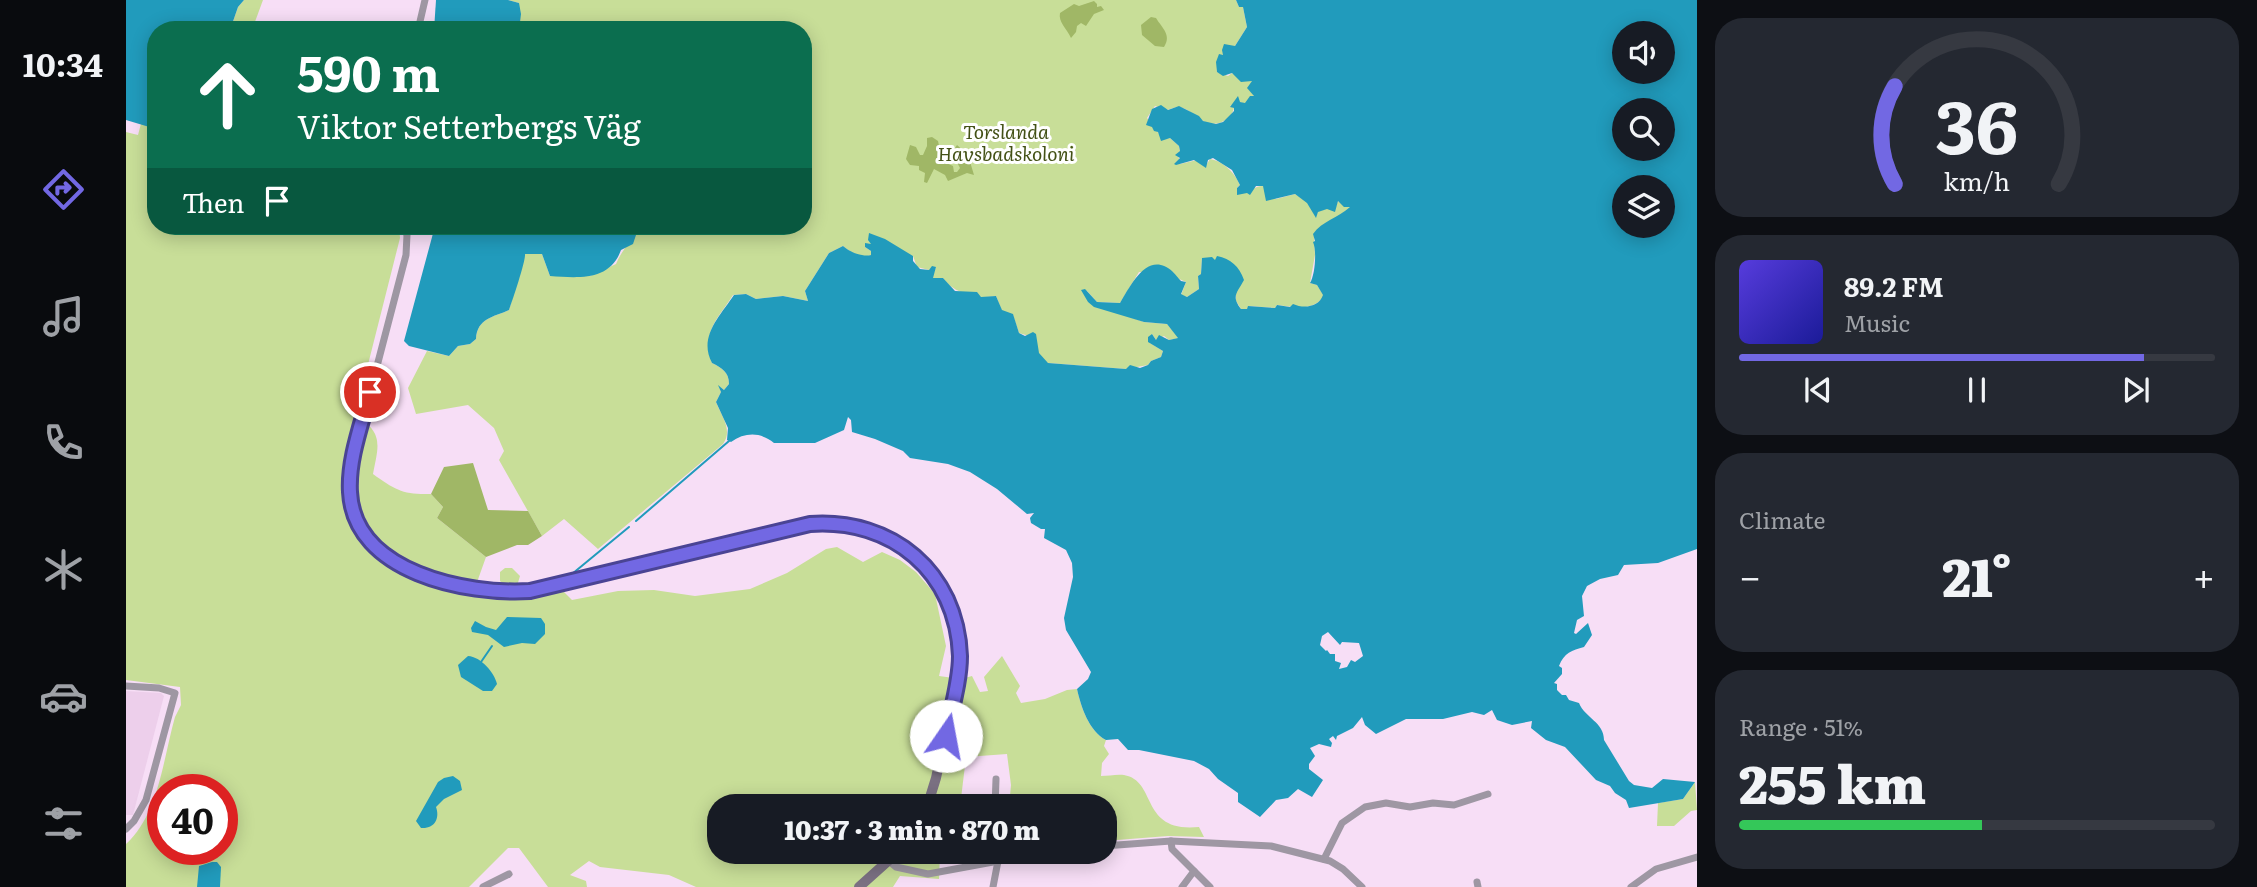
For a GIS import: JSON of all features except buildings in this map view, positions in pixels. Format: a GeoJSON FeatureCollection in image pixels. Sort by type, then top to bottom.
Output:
{"type":"FeatureCollection","features":[{"type":"Feature","properties":{"kind":"street"},"geometry":{"type":"LineString","coordinates":[[420,21],[425,0]]}},
{"type":"Feature","properties":{"kind":"street"},"geometry":{"type":"LineString","coordinates":[[407,235],[406,255],[354,458],[349,491],[363,531],[391,561],[436,581],[514,592],[545,588],[810,524],[854,525],[893,540],[917,559],[937,582],[951,610],[958,640],[960,659],[954,694],[930,794]]}},
{"type":"Feature","properties":{"kind":"street"},"geometry":{"type":"LineString","coordinates":[[126,686],[159,688],[175,693],[146,800],[126,829]]}},
{"type":"Feature","properties":{"kind":"street"},"geometry":{"type":"LineString","coordinates":[[995,794],[996,779]]}},
{"type":"Feature","properties":{"kind":"street"},"geometry":{"type":"LineString","coordinates":[[1324,859],[1342,823],[1370,806],[1386,803],[1410,807],[1433,803],[1454,805],[1488,794]]}},
{"type":"Feature","properties":{"kind":"street"},"geometry":{"type":"LineString","coordinates":[[1171,841],[1172,849],[1210,887]]}},
{"type":"Feature","properties":{"kind":"street"},"geometry":{"type":"LineString","coordinates":[[1117,844],[1171,841],[1257,844],[1324,859],[1343,869],[1362,887]]}},
{"type":"Feature","properties":{"kind":"street"},"geometry":{"type":"LineString","coordinates":[[1630,887],[1656,869],[1697,857]]}},
{"type":"Feature","properties":{"kind":"street"},"geometry":{"type":"LineString","coordinates":[[859,887],[888,864]]}},
{"type":"Feature","properties":{"kind":"street"},"geometry":{"type":"LineString","coordinates":[[892,864],[909,872],[928,874],[982,864]]}},
{"type":"Feature","properties":{"kind":"street"},"geometry":{"type":"LineString","coordinates":[[993,887],[996,864]]}},
{"type":"Feature","properties":{"kind":"street"},"geometry":{"type":"LineString","coordinates":[[1182,887],[1194,872]]}},
{"type":"Feature","properties":{"kind":"street"},"geometry":{"type":"LineString","coordinates":[[483,887],[509,874]]}},
{"type":"Feature","properties":{"kind":"shaded area"},"geometry":{"type":"Polygon","coordinates":[[[126,691],[161,693],[164,696],[133,815],[126,815],[126,691]]]}},
{"type":"Feature","properties":{"kind":"green space"},"geometry":{"type":"Polygon","coordinates":[[[244,0],[263,0],[255,21],[233,21],[238,7],[244,0]]]}},
{"type":"Feature","properties":{"kind":"green space","name":"Torslanda Havsbadskoloni"},"geometry":{"type":"Polygon","coordinates":[[[508,0],[1236,0],[1239,7],[1243,7],[1247,27],[1235,46],[1231,46],[1220,58],[1217,72],[1228,76],[1232,73],[1240,79],[1252,81],[1251,90],[1254,96],[1245,104],[1240,102],[1230,106],[1234,108],[1230,116],[1217,123],[1203,121],[1181,107],[1167,110],[1155,106],[1147,118],[1163,139],[1170,138],[1179,146],[1180,164],[1197,160],[1205,167],[1210,159],[1219,162],[1235,176],[1240,185],[1237,188],[1240,193],[1263,186],[1276,199],[1295,194],[1307,202],[1316,217],[1318,211],[1336,206],[1338,201],[1345,207],[1351,207],[1314,236],[1315,255],[1310,283],[1317,285],[1324,296],[1309,306],[1249,306],[1247,309],[1241,309],[1236,301],[1236,291],[1216,261],[1202,258],[1201,274],[1198,276],[1199,289],[1187,297],[1181,295],[1186,282],[1177,278],[1173,272],[1139,272],[1120,303],[1097,302],[1087,291],[1088,302],[1144,322],[1167,324],[1179,338],[1169,340],[1164,336],[1156,340],[1152,334],[1150,343],[1163,351],[1161,357],[1148,365],[1126,369],[1048,363],[1043,361],[1029,336],[1019,333],[1013,315],[1002,311],[996,296],[966,294],[953,288],[943,278],[932,278],[936,267],[929,270],[917,267],[913,256],[872,244],[865,247],[871,251],[871,255],[864,256],[843,246],[829,253],[805,291],[808,301],[783,296],[756,299],[746,294],[733,295],[717,319],[710,334],[709,352],[712,363],[724,371],[729,380],[724,390],[719,386],[721,392],[716,402],[727,429],[723,444],[598,549],[564,519],[542,536],[499,460],[504,451],[494,428],[468,405],[416,414],[408,388],[427,351],[449,356],[458,346],[470,344],[476,339],[483,322],[509,310],[525,254],[542,254],[550,276],[590,276],[616,264],[634,235],[812,235],[812,21],[519,21],[519,3],[508,0]]]}},
{"type":"Feature","properties":{"kind":"green space"},"geometry":{"type":"Polygon","coordinates":[[[1094,1],[1097,7],[1101,6],[1104,10],[1094,14],[1086,26],[1081,23],[1077,26],[1071,38],[1060,13],[1074,4],[1079,6],[1094,1]]]}},
{"type":"Feature","properties":{"kind":"green space"},"geometry":{"type":"Polygon","coordinates":[[[1151,17],[1156,18],[1165,32],[1167,39],[1164,47],[1155,46],[1142,35],[1141,25],[1151,17]]]}},
{"type":"Feature","properties":{"kind":"green space"},"geometry":{"type":"Polygon","coordinates":[[[143,116],[147,118],[147,235],[400,235],[355,416],[365,422],[375,434],[377,448],[373,474],[400,490],[414,494],[431,494],[443,507],[437,518],[486,557],[476,585],[506,587],[500,581],[500,572],[505,568],[512,568],[520,576],[517,586],[554,582],[572,600],[618,591],[654,590],[695,596],[750,589],[787,573],[826,549],[837,547],[863,562],[882,552],[900,560],[916,572],[935,594],[946,646],[939,676],[961,679],[972,676],[980,692],[988,691],[984,677],[1002,656],[1020,686],[1016,693],[1021,703],[1077,689],[1090,725],[1106,740],[1104,746],[1109,754],[1102,763],[1101,776],[1124,775],[1135,779],[1142,786],[1158,815],[1180,827],[1199,827],[1204,837],[1168,836],[1117,840],[1117,794],[1010,794],[1007,754],[966,757],[962,794],[707,794],[707,864],[940,864],[939,879],[900,876],[893,887],[696,887],[669,875],[600,867],[589,861],[570,875],[586,881],[587,887],[548,887],[519,848],[508,848],[469,887],[126,887],[126,844],[147,815],[147,865],[238,865],[238,774],[161,774],[175,717],[181,705],[180,687],[126,680],[126,132],[138,135],[143,116]]]}},
{"type":"Feature","properties":{"kind":"green space"},"geometry":{"type":"Polygon","coordinates":[[[932,137],[938,141],[941,155],[948,158],[944,162],[953,166],[954,172],[960,168],[954,154],[957,145],[968,155],[974,175],[967,173],[948,181],[945,175],[934,169],[927,183],[924,182],[925,173],[919,170],[919,166],[910,165],[906,159],[910,145],[923,155],[927,138],[932,137]]]}},
{"type":"Feature","properties":{"kind":"green space"},"geometry":{"type":"Polygon","coordinates":[[[473,463],[488,510],[528,511],[542,536],[528,545],[517,545],[486,557],[437,518],[443,507],[431,494],[444,467],[473,463]]]}},
{"type":"Feature","properties":{"kind":"green space"},"geometry":{"type":"Polygon","coordinates":[[[1695,782],[1697,810],[1691,811],[1674,826],[1657,826],[1658,803],[1683,799],[1695,782]]]}},
{"type":"Feature","properties":{"kind":"water"},"geometry":{"type":"Polygon","coordinates":[[[126,0],[244,0],[238,7],[233,21],[147,21],[147,126],[126,120],[126,0]]]}},
{"type":"Feature","properties":{"kind":"water"},"geometry":{"type":"Polygon","coordinates":[[[436,0],[508,0],[519,3],[521,14],[520,21],[435,21],[436,0]]]}},
{"type":"Feature","properties":{"kind":"water"},"geometry":{"type":"Polygon","coordinates":[[[1236,0],[1697,0],[1697,549],[1658,563],[1624,565],[1618,575],[1600,579],[1587,586],[1582,596],[1584,616],[1577,620],[1574,633],[1588,623],[1592,635],[1584,647],[1563,658],[1559,666],[1562,668],[1562,674],[1554,683],[1562,695],[1579,703],[1585,713],[1598,724],[1604,740],[1629,781],[1634,785],[1652,788],[1663,779],[1695,782],[1683,799],[1629,808],[1626,800],[1610,786],[1596,780],[1565,747],[1546,740],[1531,728],[1532,721],[1512,725],[1497,720],[1492,710],[1484,715],[1472,712],[1443,719],[1406,719],[1376,734],[1365,725],[1362,717],[1353,728],[1337,736],[1336,740],[1333,736],[1329,739],[1331,747],[1319,744],[1310,748],[1315,756],[1309,769],[1323,780],[1312,797],[1298,789],[1288,798],[1276,800],[1260,817],[1238,802],[1238,793],[1209,769],[1194,761],[1128,750],[1118,739],[1106,740],[1090,725],[1077,689],[1088,679],[1091,672],[1066,630],[1064,618],[1073,577],[1072,563],[1066,550],[1044,538],[1045,529],[1031,523],[1030,518],[1034,513],[1027,514],[997,489],[970,472],[948,464],[910,458],[903,451],[852,432],[851,420],[848,417],[844,430],[815,443],[774,443],[753,435],[742,436],[731,442],[727,440],[728,428],[716,402],[721,392],[718,385],[724,390],[729,380],[724,371],[712,363],[708,353],[712,327],[734,295],[746,294],[756,299],[783,296],[808,301],[805,291],[829,253],[843,246],[857,254],[871,255],[871,251],[865,247],[865,243],[871,244],[868,240],[869,233],[913,256],[913,261],[920,269],[929,270],[932,266],[936,267],[933,278],[943,278],[955,291],[977,292],[981,297],[996,296],[1002,310],[1013,314],[1019,333],[1025,336],[1033,332],[1036,334],[1039,353],[1048,363],[1126,369],[1130,365],[1140,368],[1161,357],[1163,351],[1148,342],[1148,337],[1152,334],[1156,340],[1159,335],[1169,340],[1178,338],[1167,324],[1144,322],[1094,307],[1081,290],[1085,289],[1097,302],[1120,303],[1141,272],[1156,265],[1164,266],[1181,281],[1186,282],[1181,294],[1187,297],[1199,289],[1198,276],[1201,274],[1202,258],[1212,257],[1215,260],[1217,256],[1234,264],[1242,275],[1244,280],[1236,298],[1241,309],[1247,309],[1248,306],[1290,307],[1293,304],[1306,307],[1318,302],[1323,295],[1317,285],[1310,283],[1315,263],[1313,234],[1350,207],[1344,207],[1338,201],[1335,212],[1327,209],[1318,212],[1316,218],[1307,203],[1295,194],[1266,201],[1263,186],[1256,186],[1250,195],[1237,195],[1240,185],[1232,170],[1213,158],[1208,160],[1206,168],[1194,160],[1174,164],[1180,158],[1175,155],[1180,151],[1179,146],[1170,138],[1161,141],[1158,132],[1146,125],[1152,109],[1161,105],[1168,110],[1179,106],[1199,116],[1203,121],[1216,124],[1223,122],[1234,111],[1234,108],[1230,107],[1238,96],[1240,102],[1245,103],[1250,96],[1254,96],[1247,88],[1252,81],[1241,82],[1232,73],[1223,76],[1217,72],[1216,62],[1219,54],[1223,55],[1224,44],[1235,46],[1247,27],[1243,7],[1239,7],[1236,0]],[[1328,632],[1322,636],[1320,645],[1330,654],[1335,654],[1335,661],[1341,663],[1339,669],[1347,667],[1351,660],[1355,662],[1363,656],[1359,643],[1342,642],[1340,645],[1328,632]]]}},
{"type":"Feature","properties":{"kind":"water"},"geometry":{"type":"Polygon","coordinates":[[[433,235],[636,235],[633,244],[621,250],[609,267],[582,277],[550,276],[542,254],[525,254],[509,310],[483,322],[476,339],[470,344],[458,346],[449,356],[409,346],[404,341],[433,235]]]}},
{"type":"Feature","properties":{"kind":"water"},"geometry":{"type":"Polygon","coordinates":[[[507,617],[541,618],[545,624],[545,634],[535,644],[522,643],[504,647],[488,635],[472,632],[475,621],[496,630],[507,617]]]}},
{"type":"Feature","properties":{"kind":"water"},"geometry":{"type":"Polygon","coordinates":[[[468,656],[478,659],[490,670],[497,684],[492,691],[483,691],[461,677],[458,665],[468,656]]]}},
{"type":"Feature","properties":{"kind":"water"},"geometry":{"type":"Polygon","coordinates":[[[453,776],[460,781],[462,790],[444,799],[436,807],[437,819],[433,825],[421,828],[416,821],[438,782],[453,776]]]}},
{"type":"Feature","properties":{"kind":"water"},"geometry":{"type":"Polygon","coordinates":[[[219,865],[220,887],[197,887],[199,866],[219,865]]]}},
{"type":"Feature","properties":{"kind":"waterway"},"geometry":{"type":"LineString","coordinates":[[636,521],[729,441]]}},
{"type":"Feature","properties":{"kind":"waterway"},"geometry":{"type":"LineString","coordinates":[[572,574],[629,527]]}},
{"type":"Feature","properties":{"kind":"waterway"},"geometry":{"type":"LineString","coordinates":[[481,662],[492,646]]}},
{"type":"Feature","properties":{"kind":"route"},"geometry":{"type":"LineString","coordinates":[[370,392],[351,473],[351,503],[363,531],[391,561],[436,581],[505,592],[530,591],[810,524],[854,525],[893,540],[932,575],[954,618],[960,659],[946,736]]}}]}
